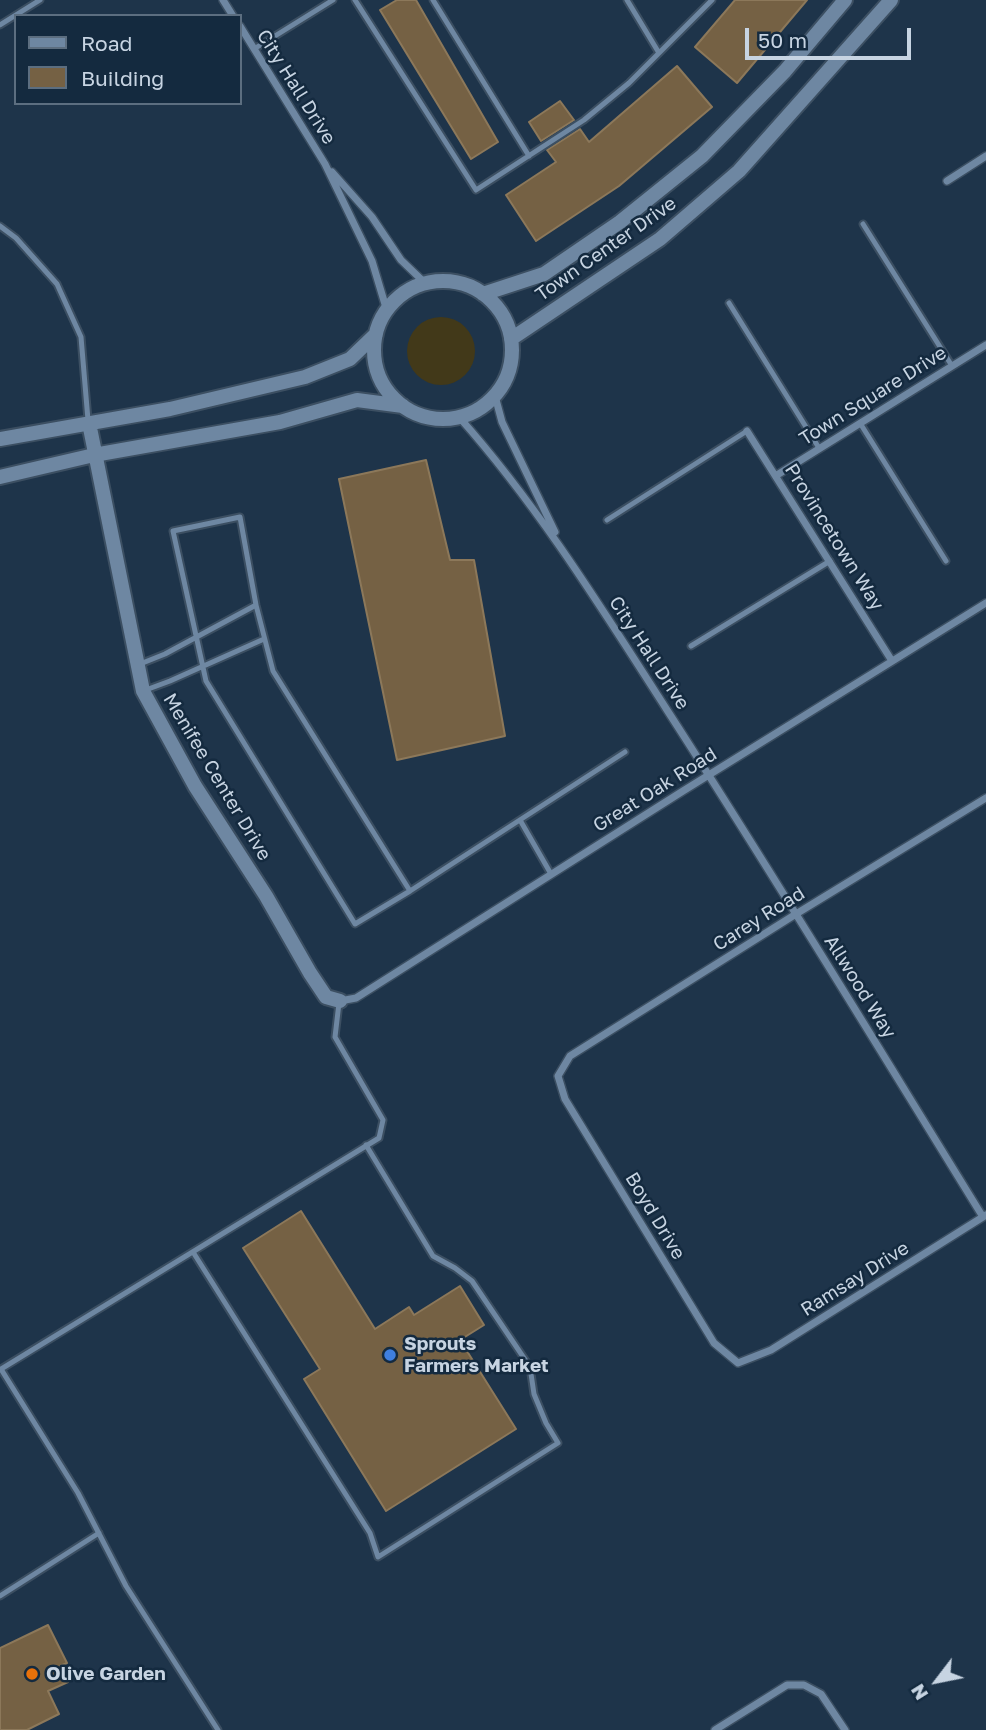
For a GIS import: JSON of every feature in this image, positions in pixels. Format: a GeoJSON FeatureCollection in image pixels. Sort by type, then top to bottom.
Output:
{"type":"FeatureCollection","features":[{"type":"Feature","properties":{"kind":"street","name":"Town Center Drive"},"geometry":{"type":"LineString","coordinates":[[483,294],[544,274],[621,222],[702,156],[785,71],[845,0]]}},
{"type":"Feature","properties":{"kind":"street","name":"Town Center Drive"},"geometry":{"type":"LineString","coordinates":[[511,339],[660,239],[739,171],[887,1]]}},
{"type":"Feature","properties":{"kind":"street","name":"City Hall Drive"},"geometry":{"type":"LineString","coordinates":[[242,29],[325,164],[372,261],[387,311]]}},
{"type":"Feature","properties":{"kind":"street"},"geometry":{"type":"LineString","coordinates":[[947,181],[986,156]]}},
{"type":"Feature","properties":{"kind":"street","name":"City Hall Drive"},"geometry":{"type":"LineString","coordinates":[[325,164],[372,217],[401,260],[426,284]]}},
{"type":"Feature","properties":{"kind":"street"},"geometry":{"type":"LineString","coordinates":[[456,283],[483,294],[498,310],[511,339],[509,369],[495,396],[479,410],[459,418],[434,419],[403,406],[388,392],[379,374],[374,354],[376,334],[387,311],[400,297],[426,284],[456,283]]}},
{"type":"Feature","properties":{"kind":"street"},"geometry":{"type":"LineString","coordinates":[[0,439],[170,409],[305,377],[350,359],[376,334]]}},
{"type":"Feature","properties":{"kind":"street","name":"Town Square Drive"},"geometry":{"type":"LineString","coordinates":[[777,475],[986,345]]}},
{"type":"Feature","properties":{"kind":"street","name":"City Hall Drive"},"geometry":{"type":"LineString","coordinates":[[495,396],[502,422],[563,549]]}},
{"type":"Feature","properties":{"kind":"street"},"geometry":{"type":"LineString","coordinates":[[0,477],[94,455],[280,422],[357,400],[403,406]]}},
{"type":"Feature","properties":{"kind":"street","name":"City Hall Drive"},"geometry":{"type":"LineString","coordinates":[[459,418],[489,451],[563,549],[709,775]]}},
{"type":"Feature","properties":{"kind":"street","name":"Menifee Center Drive"},"geometry":{"type":"LineString","coordinates":[[89,423],[144,691],[195,786],[266,896],[310,973],[326,996],[340,1002]]}},
{"type":"Feature","properties":{"kind":"street","name":"Provincetown Way"},"geometry":{"type":"LineString","coordinates":[[747,431],[892,661]]}},
{"type":"Feature","properties":{"kind":"street","name":"Great Oak Road"},"geometry":{"type":"LineString","coordinates":[[340,1002],[356,998],[986,603]]}},
{"type":"Feature","properties":{"kind":"street","name":"Allwood Way"},"geometry":{"type":"LineString","coordinates":[[709,775],[984,1216]]}},
{"type":"Feature","properties":{"kind":"street","name":"Carey Road"},"geometry":{"type":"LineString","coordinates":[[558,1076],[570,1056],[986,798]]}},
{"type":"Feature","properties":{"kind":"street","name":"Boyd Drive"},"geometry":{"type":"LineString","coordinates":[[558,1076],[565,1099],[714,1343],[738,1363]]}},
{"type":"Feature","properties":{"kind":"street","name":"Ramsay Drive"},"geometry":{"type":"LineString","coordinates":[[738,1363],[771,1350],[984,1216]]}},
{"type":"Feature","properties":{"kind":"street"},"geometry":{"type":"LineString","coordinates":[[715,1730],[787,1685],[804,1685],[821,1695],[845,1730]]}},
{"type":"Feature","properties":{"kind":"lane"},"geometry":{"type":"LineString","coordinates":[[18,14],[40,0]]}},
{"type":"Feature","properties":{"kind":"lane"},"geometry":{"type":"LineString","coordinates":[[254,49],[333,0]]}},
{"type":"Feature","properties":{"kind":"lane"},"geometry":{"type":"LineString","coordinates":[[355,0],[477,190],[584,120],[629,83],[712,0]]}},
{"type":"Feature","properties":{"kind":"lane"},"geometry":{"type":"LineString","coordinates":[[433,0],[529,156]]}},
{"type":"Feature","properties":{"kind":"lane"},"geometry":{"type":"LineString","coordinates":[[627,0],[659,53]]}},
{"type":"Feature","properties":{"kind":"lane"},"geometry":{"type":"LineString","coordinates":[[701,0],[706,7]]}},
{"type":"Feature","properties":{"kind":"lane"},"geometry":{"type":"LineString","coordinates":[[863,224],[952,366]]}},
{"type":"Feature","properties":{"kind":"lane"},"geometry":{"type":"LineString","coordinates":[[0,226],[16,239],[57,284],[67,306],[81,337],[89,423]]}},
{"type":"Feature","properties":{"kind":"lane"},"geometry":{"type":"LineString","coordinates":[[729,303],[819,449]]}},
{"type":"Feature","properties":{"kind":"lane"},"geometry":{"type":"LineString","coordinates":[[860,423],[946,561]]}},
{"type":"Feature","properties":{"kind":"lane"},"geometry":{"type":"LineString","coordinates":[[607,520],[747,431]]}},
{"type":"Feature","properties":{"kind":"lane"},"geometry":{"type":"LineString","coordinates":[[410,891],[273,671],[256,605],[240,517],[173,531],[206,681],[355,924],[410,891],[625,752]]}},
{"type":"Feature","properties":{"kind":"lane"},"geometry":{"type":"LineString","coordinates":[[691,646],[830,561]]}},
{"type":"Feature","properties":{"kind":"lane"},"geometry":{"type":"LineString","coordinates":[[137,665],[165,654],[256,605]]}},
{"type":"Feature","properties":{"kind":"lane"},"geometry":{"type":"LineString","coordinates":[[144,691],[264,639]]}},
{"type":"Feature","properties":{"kind":"lane"},"geometry":{"type":"LineString","coordinates":[[520,820],[551,874]]}},
{"type":"Feature","properties":{"kind":"lane"},"geometry":{"type":"LineString","coordinates":[[218,1730],[126,1586],[78,1493],[1,1369],[379,1138],[383,1120],[335,1037],[340,1002]]}},
{"type":"Feature","properties":{"kind":"lane"},"geometry":{"type":"LineString","coordinates":[[192,1252],[370,1533],[378,1557],[558,1443],[534,1394],[530,1367],[472,1281],[433,1256],[366,1145]]}},
{"type":"Feature","properties":{"kind":"lane"},"geometry":{"type":"LineString","coordinates":[[0,1596],[99,1533]]}},
{"type":"Feature","properties":{"kind":"sand"},"geometry":{"type":"Polygon","coordinates":[[[441,317],[454,320],[465,327],[472,338],[475,351],[472,364],[465,375],[454,382],[441,385],[428,382],[417,375],[410,364],[407,351],[410,338],[417,327],[428,320],[441,317]]]}},
{"type":"Feature","properties":{"kind":"building"},"geometry":{"type":"Polygon","coordinates":[[[397,0],[416,0],[498,142],[471,159],[380,10],[397,0]]]}},
{"type":"Feature","properties":{"kind":"building"},"geometry":{"type":"Polygon","coordinates":[[[735,0],[807,0],[737,83],[695,47],[735,0]]]}},
{"type":"Feature","properties":{"kind":"building"},"geometry":{"type":"Polygon","coordinates":[[[677,66],[712,107],[619,186],[536,241],[506,195],[556,162],[547,150],[580,129],[589,142],[677,66]]]}},
{"type":"Feature","properties":{"kind":"building"},"geometry":{"type":"Polygon","coordinates":[[[560,101],[574,120],[541,141],[529,122],[560,101]]]}},
{"type":"Feature","properties":{"kind":"building"},"geometry":{"type":"Polygon","coordinates":[[[426,460],[450,560],[474,560],[505,736],[397,760],[339,479],[426,460]]]}},
{"type":"Feature","properties":{"kind":"building","name":"Sprouts Farmers Market"},"geometry":{"type":"Polygon","coordinates":[[[301,1211],[375,1329],[409,1307],[414,1315],[460,1286],[484,1325],[460,1340],[516,1429],[386,1511],[304,1379],[320,1369],[243,1248],[301,1211]]]}},
{"type":"Feature","properties":{"kind":"building","name":"Olive Garden"},"geometry":{"type":"Polygon","coordinates":[[[48,1625],[67,1663],[60,1666],[68,1682],[48,1691],[59,1714],[27,1730],[0,1730],[0,1648],[48,1625]]]}},
{"type":"Feature","properties":{"kind":"place","name":"Sprouts Farmers Market"},"geometry":{"type":"Point","coordinates":[390,1355]}},
{"type":"Feature","properties":{"kind":"place","name":"Olive Garden"},"geometry":{"type":"Point","coordinates":[32,1674]}}]}
